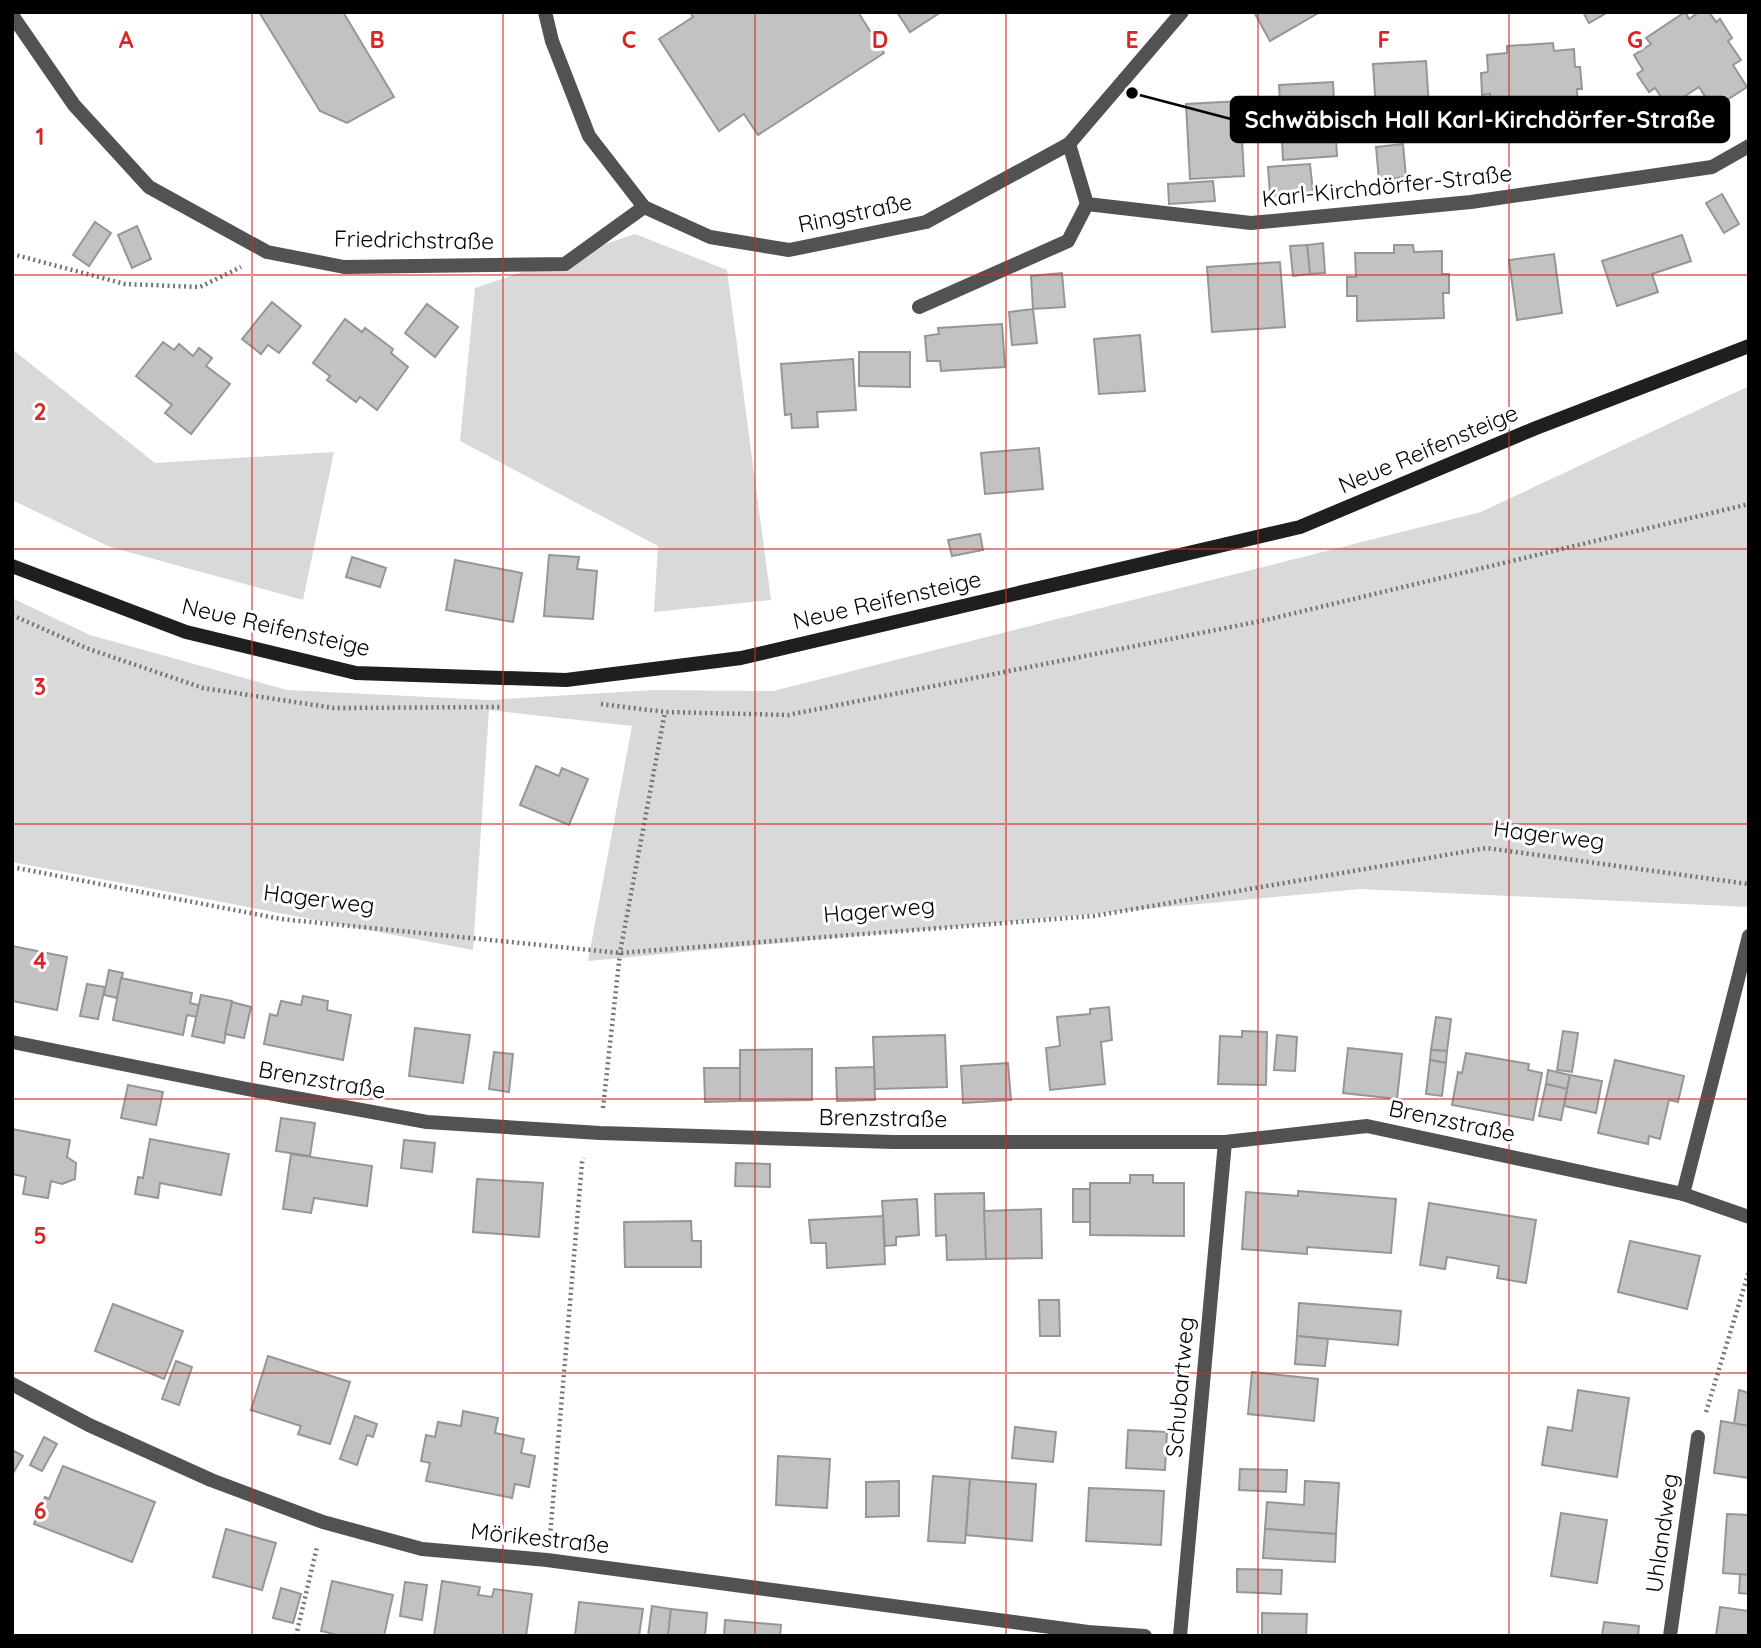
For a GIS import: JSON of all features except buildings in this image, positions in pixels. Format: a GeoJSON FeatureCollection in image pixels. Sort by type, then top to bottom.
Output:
{"type":"FeatureCollection","features":[{"type":"Feature","properties":{"kind":"main road","name":"Neue Reifensteige"},"geometry":{"type":"LineString","coordinates":[[12,566],[186,632],[356,673],[566,680],[741,657],[1300,527],[1536,428],[1749,346]]}},
{"type":"Feature","properties":{"kind":"street","name":"Ringstraße"},"geometry":{"type":"LineString","coordinates":[[545,12],[552,41],[589,136],[644,206],[710,237],[789,250],[926,222],[1069,144],[1182,12]]}},
{"type":"Feature","properties":{"kind":"street","name":"Friedrichstraße"},"geometry":{"type":"LineString","coordinates":[[12,15],[74,105],[149,187],[267,252],[344,267],[565,264],[644,206]]}},
{"type":"Feature","properties":{"kind":"street"},"geometry":{"type":"LineString","coordinates":[[919,307],[1068,241],[1087,204],[1069,144]]}},
{"type":"Feature","properties":{"kind":"street","name":"Karl-Kirchdörfer-Straße"},"geometry":{"type":"LineString","coordinates":[[1087,204],[1251,223],[1471,202],[1712,167],[1749,146]]}},
{"type":"Feature","properties":{"kind":"street"},"geometry":{"type":"LineString","coordinates":[[1683,1195],[1749,936]]}},
{"type":"Feature","properties":{"kind":"street","name":"Brenzstraße"},"geometry":{"type":"LineString","coordinates":[[12,1042],[427,1122],[600,1133],[893,1142],[1225,1142],[1367,1126],[1683,1195],[1749,1217]]}},
{"type":"Feature","properties":{"kind":"street","name":"Schubartweg"},"geometry":{"type":"LineString","coordinates":[[1180,1636],[1225,1142]]}},
{"type":"Feature","properties":{"kind":"street","name":"Mörikestraße"},"geometry":{"type":"LineString","coordinates":[[12,1384],[89,1425],[199,1475],[323,1522],[422,1549],[547,1560],[1088,1634],[1145,1636]]}},
{"type":"Feature","properties":{"kind":"street","name":"Uhlandweg"},"geometry":{"type":"LineString","coordinates":[[1670,1636],[1698,1437]]}},
{"type":"Feature","properties":{"kind":"path"},"geometry":{"type":"LineString","coordinates":[[12,254],[125,284],[200,287],[267,252]]}},
{"type":"Feature","properties":{"kind":"path"},"geometry":{"type":"LineString","coordinates":[[600,1133],[620,953],[665,712],[788,715],[1266,620],[1749,504]]}},
{"type":"Feature","properties":{"kind":"path","name":"Hagerweg"},"geometry":{"type":"LineString","coordinates":[[12,867],[281,919],[620,953],[1094,916],[1486,848],[1749,884]]}},
{"type":"Feature","properties":{"kind":"path"},"geometry":{"type":"LineString","coordinates":[[547,1560],[582,1163]]}},
{"type":"Feature","properties":{"kind":"path"},"geometry":{"type":"LineString","coordinates":[[1698,1437],[1749,1271]]}},
{"type":"Feature","properties":{"kind":"path"},"geometry":{"type":"LineString","coordinates":[[296,1636],[323,1522]]}},
{"type":"Feature","properties":{"kind":"shaded area"},"geometry":{"type":"Polygon","coordinates":[[[635,234],[727,270],[771,600],[654,612],[658,546],[460,441],[475,288],[635,234]]]}},
{"type":"Feature","properties":{"kind":"shaded area"},"geometry":{"type":"Polygon","coordinates":[[[12,349],[155,463],[334,452],[303,600],[110,547],[12,500],[12,349]]]}},
{"type":"Feature","properties":{"kind":"shaded area"},"geometry":{"type":"Polygon","coordinates":[[[1749,386],[1749,907],[1360,889],[588,961],[632,726],[489,710],[473,950],[12,862],[12,598],[90,635],[287,690],[489,700],[655,690],[773,691],[1481,512],[1749,386]]]}},
{"type":"Feature","properties":{"kind":"place","name":"Schwäbisch Hall Karl-Kirchdörfer-Straße"},"geometry":{"type":"Point","coordinates":[1132,93]}}]}
